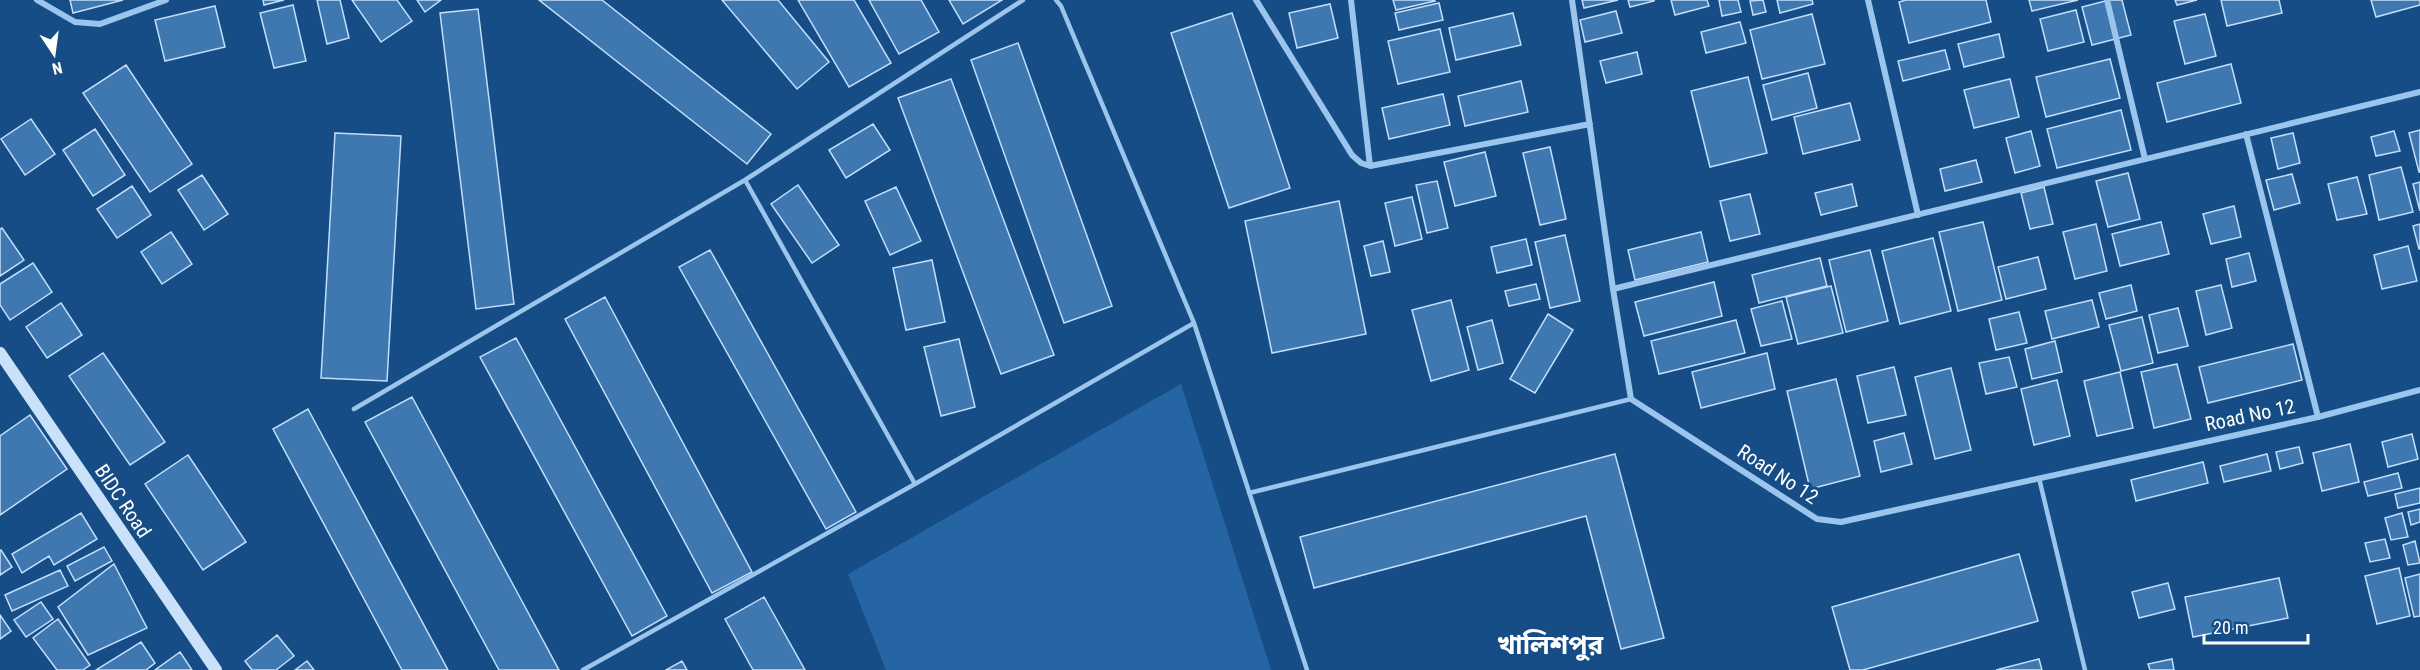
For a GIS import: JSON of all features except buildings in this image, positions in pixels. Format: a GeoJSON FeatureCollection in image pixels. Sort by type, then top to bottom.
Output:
{"type":"FeatureCollection","features":[{"type":"Feature","properties":{"kind":"main road","name":"BIDC Road"},"geometry":{"type":"LineString","coordinates":[[0,353],[216,670]]}},
{"type":"Feature","properties":{"kind":"street"},"geometry":{"type":"LineString","coordinates":[[37,0],[75,22],[100,24],[166,0]]}},
{"type":"Feature","properties":{"kind":"street"},"geometry":{"type":"LineString","coordinates":[[1256,0],[1352,155],[1370,166],[1590,124]]}},
{"type":"Feature","properties":{"kind":"street"},"geometry":{"type":"LineString","coordinates":[[1351,0],[1370,166]]}},
{"type":"Feature","properties":{"kind":"street"},"geometry":{"type":"LineString","coordinates":[[1572,0],[1631,399]]}},
{"type":"Feature","properties":{"kind":"street"},"geometry":{"type":"LineString","coordinates":[[1868,0],[1918,215]]}},
{"type":"Feature","properties":{"kind":"street"},"geometry":{"type":"LineString","coordinates":[[2107,0],[2145,159]]}},
{"type":"Feature","properties":{"kind":"street"},"geometry":{"type":"LineString","coordinates":[[1613,289],[2420,92]]}},
{"type":"Feature","properties":{"kind":"street"},"geometry":{"type":"LineString","coordinates":[[2246,134],[2318,417]]}},
{"type":"Feature","properties":{"kind":"street","name":"Road No 12"},"geometry":{"type":"LineString","coordinates":[[1631,399],[1817,519],[1841,522],[2318,417],[2420,390]]}},
{"type":"Feature","properties":{"kind":"lane"},"geometry":{"type":"LineString","coordinates":[[354,409],[745,180],[1023,0]]}},
{"type":"Feature","properties":{"kind":"lane"},"geometry":{"type":"LineString","coordinates":[[1056,0],[1061,6],[1194,323],[1307,670]]}},
{"type":"Feature","properties":{"kind":"lane"},"geometry":{"type":"LineString","coordinates":[[745,180],[915,484]]}},
{"type":"Feature","properties":{"kind":"lane"},"geometry":{"type":"LineString","coordinates":[[583,670],[915,484],[1194,323]]}},
{"type":"Feature","properties":{"kind":"lane"},"geometry":{"type":"LineString","coordinates":[[1250,493],[1631,399]]}},
{"type":"Feature","properties":{"kind":"lane"},"geometry":{"type":"LineString","coordinates":[[2039,478],[2085,670]]}},
{"type":"Feature","properties":{"kind":"shaded area"},"geometry":{"type":"Polygon","coordinates":[[[1181,384],[1271,670],[886,670],[848,574],[1181,384]]]}},
{"type":"Feature","properties":{"kind":"district","name":"খালিশপুর"},"geometry":{"type":"Point","coordinates":[1550,645]}}]}
